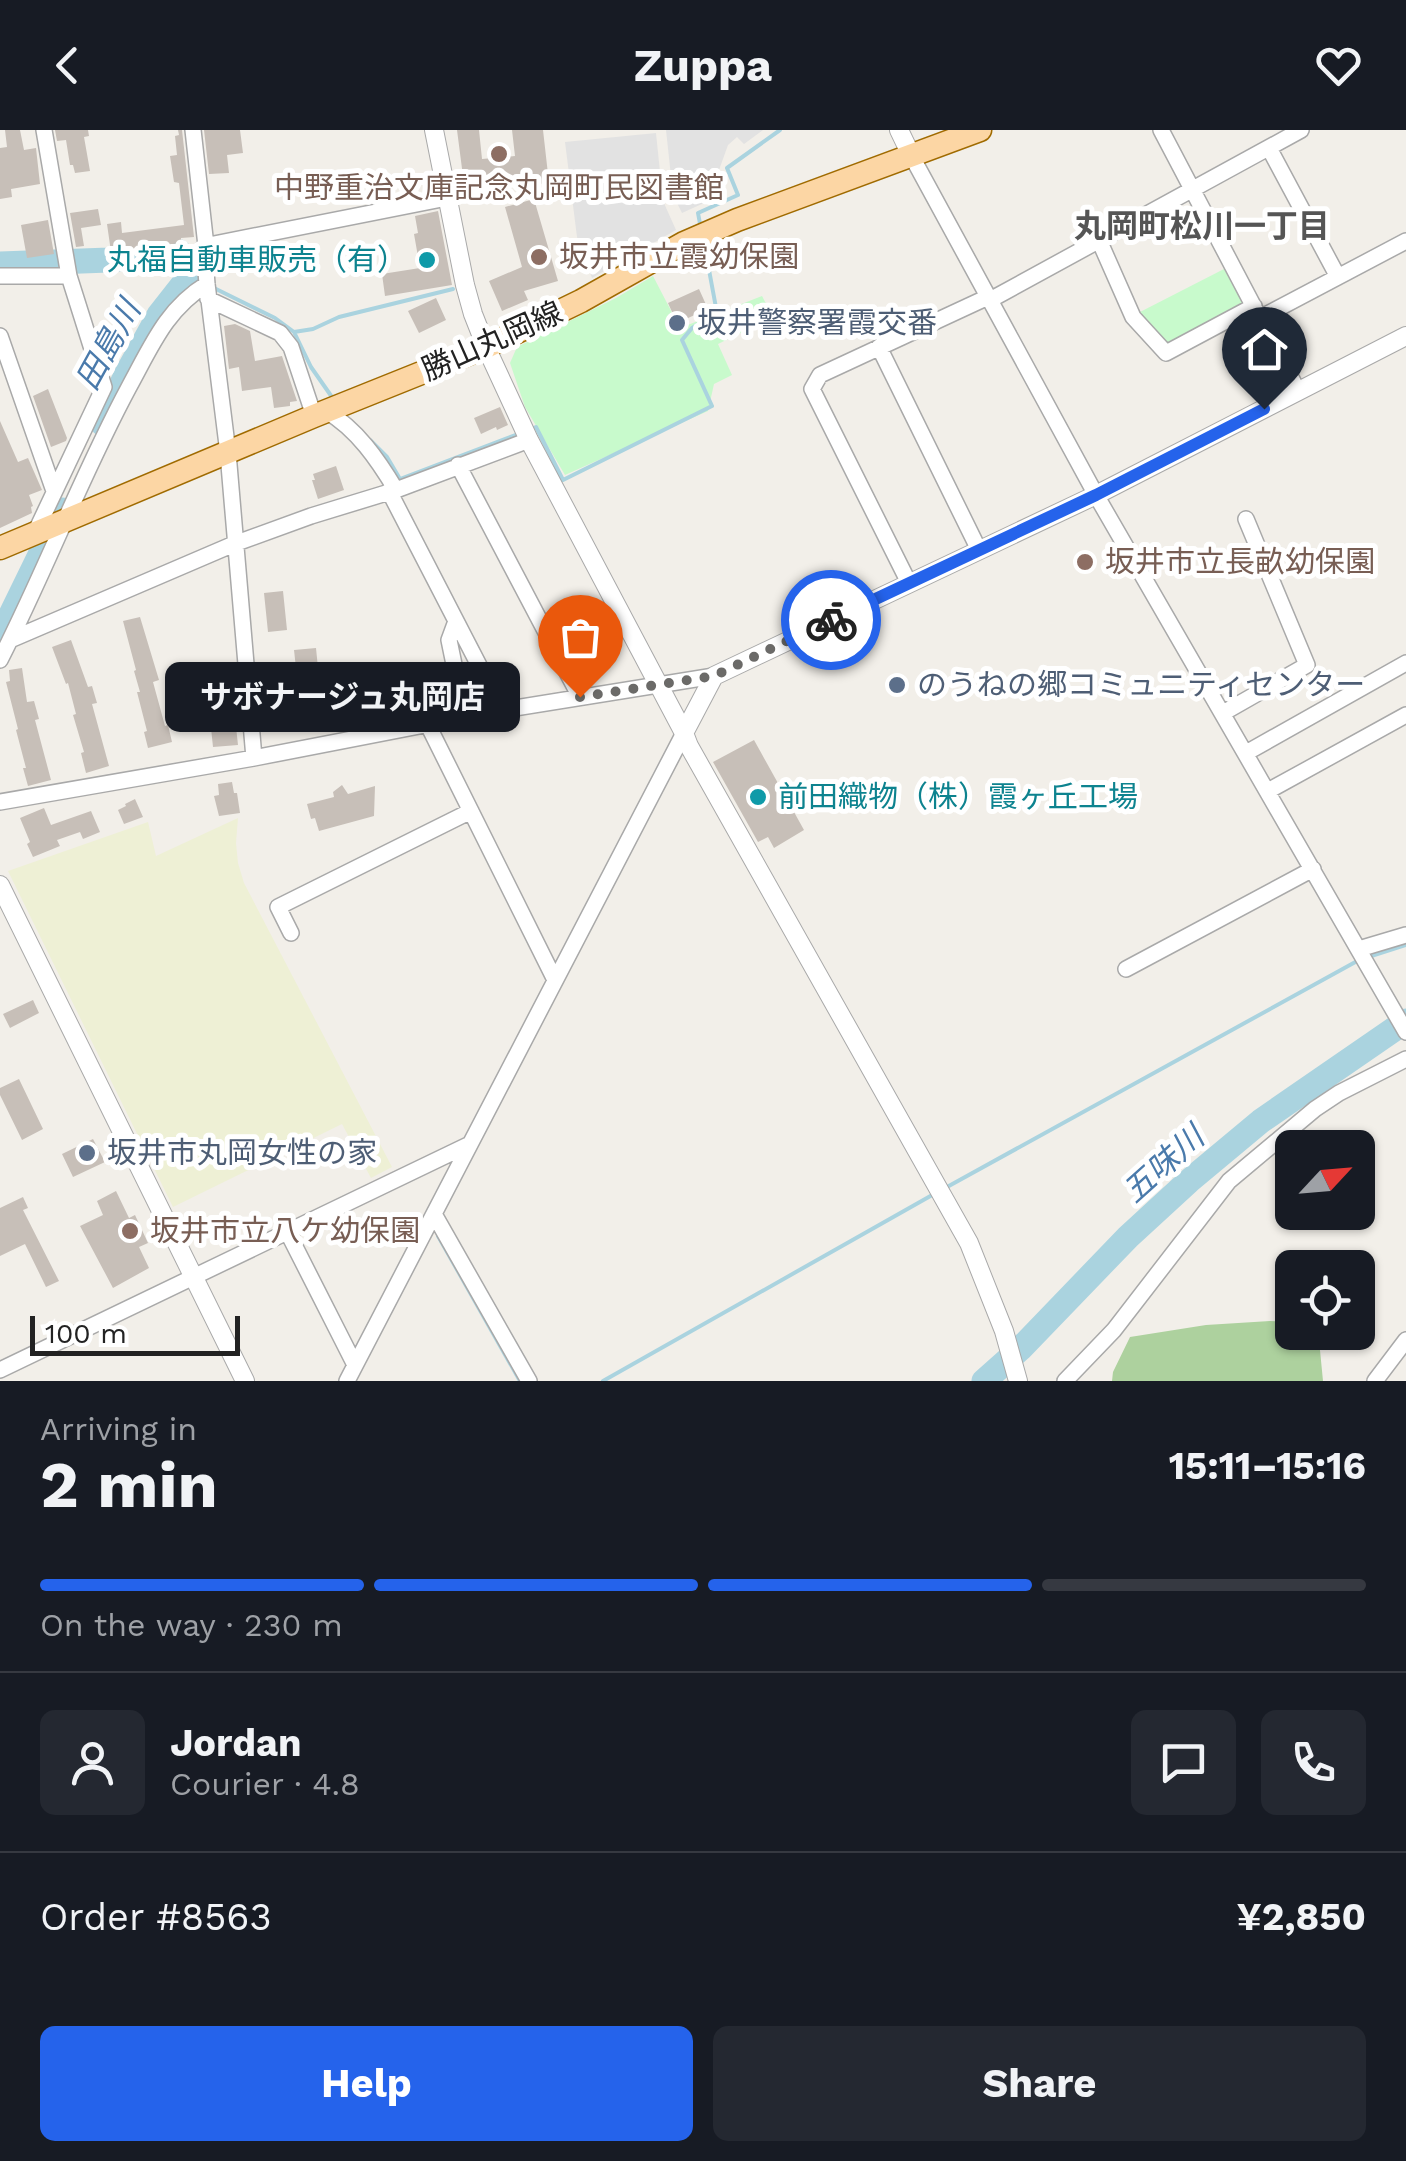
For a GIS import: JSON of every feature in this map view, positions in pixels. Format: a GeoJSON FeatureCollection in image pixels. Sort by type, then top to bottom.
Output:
{"type":"FeatureCollection","features":[{"type":"Feature","properties":{"kind":"main road","name":"勝山丸岡線"},"geometry":{"type":"LineString","coordinates":[[0,548],[486,347],[581,302],[684,243],[737,220],[980,130]]}},
{"type":"Feature","properties":{"kind":"street"},"geometry":{"type":"LineString","coordinates":[[35,534],[104,386],[69,276],[44,130]]}},
{"type":"Feature","properties":{"kind":"street"},"geometry":{"type":"LineString","coordinates":[[193,130],[207,291],[228,453],[254,758]]}},
{"type":"Feature","properties":{"kind":"street"},"geometry":{"type":"LineString","coordinates":[[434,130],[473,314],[529,440],[689,746],[969,1243],[1004,1331],[1018,1381]]}},
{"type":"Feature","properties":{"kind":"street"},"geometry":{"type":"LineString","coordinates":[[900,130],[1096,495],[1406,1032]]}},
{"type":"Feature","properties":{"kind":"street"},"geometry":{"type":"LineString","coordinates":[[1161,130],[1298,392]]}},
{"type":"Feature","properties":{"kind":"street"},"geometry":{"type":"LineString","coordinates":[[910,583],[812,389],[820,375],[989,298],[1301,130]]}},
{"type":"Feature","properties":{"kind":"street"},"geometry":{"type":"LineString","coordinates":[[1269,148],[1338,276]]}},
{"type":"Feature","properties":{"kind":"street"},"geometry":{"type":"LineString","coordinates":[[206,246],[447,198]]}},
{"type":"Feature","properties":{"kind":"street"},"geometry":{"type":"LineString","coordinates":[[1098,240],[1133,317],[1166,353],[1406,242]]}},
{"type":"Feature","properties":{"kind":"street"},"geometry":{"type":"LineString","coordinates":[[0,276],[69,276]]}},
{"type":"Feature","properties":{"kind":"street"},"geometry":{"type":"LineString","coordinates":[[0,660],[110,424],[166,320],[184,299],[207,291],[280,332],[291,347],[320,414],[354,434],[376,459],[502,710]]}},
{"type":"Feature","properties":{"kind":"street"},"geometry":{"type":"LineString","coordinates":[[0,336],[54,491]]}},
{"type":"Feature","properties":{"kind":"street"},"geometry":{"type":"LineString","coordinates":[[0,802],[502,710],[714,676],[1096,495],[1406,336]]}},
{"type":"Feature","properties":{"kind":"street"},"geometry":{"type":"LineString","coordinates":[[879,347],[979,550]]}},
{"type":"Feature","properties":{"kind":"street"},"geometry":{"type":"LineString","coordinates":[[10,640],[234,544],[529,440]]}},
{"type":"Feature","properties":{"kind":"street"},"geometry":{"type":"LineString","coordinates":[[458,465],[580,697]]}},
{"type":"Feature","properties":{"kind":"street"},"geometry":{"type":"LineString","coordinates":[[1222,713],[1307,664],[1246,519]]}},
{"type":"Feature","properties":{"kind":"street"},"geometry":{"type":"LineString","coordinates":[[456,621],[449,640],[465,718]]}},
{"type":"Feature","properties":{"kind":"street"},"geometry":{"type":"LineString","coordinates":[[1246,753],[1406,663]]}},
{"type":"Feature","properties":{"kind":"street"},"geometry":{"type":"LineString","coordinates":[[347,1381],[714,676]]}},
{"type":"Feature","properties":{"kind":"street"},"geometry":{"type":"LineString","coordinates":[[1268,791],[1406,715]]}},
{"type":"Feature","properties":{"kind":"street"},"geometry":{"type":"LineString","coordinates":[[428,725],[555,980]]}},
{"type":"Feature","properties":{"kind":"street"},"geometry":{"type":"LineString","coordinates":[[291,934],[278,907],[471,811]]}},
{"type":"Feature","properties":{"kind":"street"},"geometry":{"type":"LineString","coordinates":[[1126,969],[1313,869]]}},
{"type":"Feature","properties":{"kind":"street"},"geometry":{"type":"LineString","coordinates":[[0,885],[245,1381]]}},
{"type":"Feature","properties":{"kind":"street"},"geometry":{"type":"LineString","coordinates":[[1360,948],[1406,935]]}},
{"type":"Feature","properties":{"kind":"street"},"geometry":{"type":"LineString","coordinates":[[1065,1381],[1114,1330],[1229,1182],[1315,1109],[1406,1059]]}},
{"type":"Feature","properties":{"kind":"street"},"geometry":{"type":"LineString","coordinates":[[0,1370],[470,1144]]}},
{"type":"Feature","properties":{"kind":"street"},"geometry":{"type":"LineString","coordinates":[[434,1214],[529,1381]]}},
{"type":"Feature","properties":{"kind":"street"},"geometry":{"type":"LineString","coordinates":[[286,1231],[355,1365]]}},
{"type":"Feature","properties":{"kind":"street"},"geometry":{"type":"LineString","coordinates":[[1376,1381],[1406,1340]]}},
{"type":"Feature","properties":{"kind":"green space"},"geometry":{"type":"Polygon","coordinates":[[[1224,269],[1245,307],[1166,349],[1140,312],[1224,269]]]}},
{"type":"Feature","properties":{"kind":"green space"},"geometry":{"type":"Polygon","coordinates":[[[653,276],[680,328],[762,296],[773,317],[718,344],[732,375],[714,384],[708,411],[565,475],[525,407],[510,363],[517,347],[653,276]]]}},
{"type":"Feature","properties":{"kind":"green space"},"geometry":{"type":"Polygon","coordinates":[[[238,818],[236,843],[244,883],[392,1167],[371,1178],[342,1124],[173,1207],[8,871],[148,822],[156,856],[238,818]]]}},
{"type":"Feature","properties":{"kind":"green space"},"geometry":{"type":"Polygon","coordinates":[[[1275,1321],[1275,1350],[1320,1350],[1323,1381],[1112,1381],[1130,1337],[1206,1325],[1275,1321]]]}},
{"type":"Feature","properties":{"kind":"shaded area"},"geometry":{"type":"Polygon","coordinates":[[[666,130],[763,130],[744,144],[737,137],[728,145],[719,170],[726,193],[682,213],[673,195],[666,130]]]}},
{"type":"Feature","properties":{"kind":"shaded area"},"geometry":{"type":"Polygon","coordinates":[[[656,133],[663,201],[676,230],[592,278],[577,237],[565,142],[656,133]]]}},
{"type":"Feature","properties":{"kind":"building"},"geometry":{"type":"Polygon","coordinates":[[[5,130],[20,130],[24,150],[36,148],[40,184],[11,189],[12,197],[0,199],[0,148],[7,147],[5,130]]]}},
{"type":"Feature","properties":{"kind":"building"},"geometry":{"type":"Polygon","coordinates":[[[55,130],[88,130],[89,136],[84,137],[90,171],[75,173],[66,140],[57,141],[55,130]]]}},
{"type":"Feature","properties":{"kind":"building"},"geometry":{"type":"Polygon","coordinates":[[[178,130],[182,130],[194,237],[181,238],[181,243],[111,252],[107,224],[121,222],[122,233],[184,225],[179,183],[174,182],[170,156],[177,155],[178,130]]]}},
{"type":"Feature","properties":{"kind":"building"},"geometry":{"type":"Polygon","coordinates":[[[204,130],[240,130],[243,153],[227,155],[229,173],[209,174],[204,130]]]}},
{"type":"Feature","properties":{"kind":"building"},"geometry":{"type":"Polygon","coordinates":[[[457,130],[479,130],[482,159],[515,156],[512,130],[543,130],[549,183],[486,189],[485,182],[464,184],[457,130]]]}},
{"type":"Feature","properties":{"kind":"building","name":"坂井市立霞幼保園"},"geometry":{"type":"Polygon","coordinates":[[[534,199],[558,281],[524,291],[528,300],[502,311],[489,281],[522,267],[505,207],[534,199]]]}},
{"type":"Feature","properties":{"kind":"building"},"geometry":{"type":"Polygon","coordinates":[[[98,209],[101,225],[81,228],[84,246],[76,247],[70,213],[98,209]]]}},
{"type":"Feature","properties":{"kind":"building"},"geometry":{"type":"Polygon","coordinates":[[[438,211],[452,285],[385,296],[382,274],[420,268],[415,216],[438,211]]]}},
{"type":"Feature","properties":{"kind":"building"},"geometry":{"type":"Polygon","coordinates":[[[48,220],[54,254],[27,258],[21,225],[48,220]]]}},
{"type":"Feature","properties":{"kind":"building"},"geometry":{"type":"Polygon","coordinates":[[[699,289],[708,309],[677,323],[668,303],[699,289]]]}},
{"type":"Feature","properties":{"kind":"building"},"geometry":{"type":"Polygon","coordinates":[[[436,298],[446,320],[419,333],[408,311],[436,298]]]}},
{"type":"Feature","properties":{"kind":"building"},"geometry":{"type":"Polygon","coordinates":[[[235,324],[250,331],[255,361],[282,356],[297,401],[274,408],[271,387],[242,391],[239,367],[229,369],[224,326],[235,324]]]}},
{"type":"Feature","properties":{"kind":"building"},"geometry":{"type":"Polygon","coordinates":[[[48,389],[67,438],[51,447],[33,396],[48,389]]]}},
{"type":"Feature","properties":{"kind":"building"},"geometry":{"type":"Polygon","coordinates":[[[500,407],[508,425],[481,434],[474,418],[500,407]]]}},
{"type":"Feature","properties":{"kind":"building"},"geometry":{"type":"Polygon","coordinates":[[[0,421],[18,462],[28,458],[42,490],[29,495],[32,513],[0,528],[0,421]]]}},
{"type":"Feature","properties":{"kind":"building"},"geometry":{"type":"Polygon","coordinates":[[[336,466],[344,490],[318,499],[313,474],[336,466]]]}},
{"type":"Feature","properties":{"kind":"building"},"geometry":{"type":"Polygon","coordinates":[[[283,591],[287,630],[268,632],[264,593],[283,591]]]}},
{"type":"Feature","properties":{"kind":"building"},"geometry":{"type":"Polygon","coordinates":[[[140,617],[159,680],[153,682],[172,742],[148,748],[136,670],[123,621],[140,617]]]}},
{"type":"Feature","properties":{"kind":"building"},"geometry":{"type":"Polygon","coordinates":[[[71,640],[88,687],[92,686],[97,703],[92,704],[109,766],[86,773],[68,683],[52,647],[71,640]]]}},
{"type":"Feature","properties":{"kind":"building"},"geometry":{"type":"Polygon","coordinates":[[[316,648],[321,729],[303,731],[294,650],[316,648]]]}},
{"type":"Feature","properties":{"kind":"building"},"geometry":{"type":"Polygon","coordinates":[[[235,662],[236,681],[231,681],[238,745],[213,747],[212,665],[235,662]]]}},
{"type":"Feature","properties":{"kind":"building"},"geometry":{"type":"Polygon","coordinates":[[[22,668],[27,702],[34,701],[39,719],[35,720],[51,780],[28,786],[6,682],[10,681],[9,670],[22,668]]]}},
{"type":"Feature","properties":{"kind":"building","name":"前田織物（株）霞ヶ丘工場"},"geometry":{"type":"Polygon","coordinates":[[[754,740],[804,830],[774,848],[768,837],[758,842],[713,762],[754,740]]]}},
{"type":"Feature","properties":{"kind":"building"},"geometry":{"type":"Polygon","coordinates":[[[232,782],[240,813],[219,816],[214,796],[219,795],[218,784],[232,782]]]}},
{"type":"Feature","properties":{"kind":"building"},"geometry":{"type":"Polygon","coordinates":[[[342,785],[348,794],[375,786],[374,816],[319,831],[307,804],[334,797],[333,792],[342,785]]]}},
{"type":"Feature","properties":{"kind":"building"},"geometry":{"type":"Polygon","coordinates":[[[135,799],[143,817],[124,824],[118,810],[135,799]]]}},
{"type":"Feature","properties":{"kind":"building"},"geometry":{"type":"Polygon","coordinates":[[[44,808],[51,825],[91,811],[100,832],[83,839],[80,832],[57,840],[60,846],[33,857],[20,818],[44,808]]]}},
{"type":"Feature","properties":{"kind":"building"},"geometry":{"type":"Polygon","coordinates":[[[33,1000],[39,1013],[10,1028],[3,1014],[33,1000]]]}},
{"type":"Feature","properties":{"kind":"building"},"geometry":{"type":"Polygon","coordinates":[[[19,1079],[43,1129],[22,1140],[0,1095],[0,1088],[19,1079]]]}},
{"type":"Feature","properties":{"kind":"building"},"geometry":{"type":"Polygon","coordinates":[[[93,1139],[105,1162],[73,1177],[62,1154],[93,1139]]]}},
{"type":"Feature","properties":{"kind":"building"},"geometry":{"type":"Polygon","coordinates":[[[116,1191],[129,1218],[135,1215],[148,1243],[139,1247],[149,1268],[113,1288],[80,1226],[103,1215],[97,1201],[116,1191]]]}},
{"type":"Feature","properties":{"kind":"building"},"geometry":{"type":"Polygon","coordinates":[[[23,1197],[28,1208],[23,1210],[59,1281],[46,1287],[25,1244],[0,1256],[0,1208],[23,1197]]]}},
{"type":"Feature","properties":{"kind":"waterway"},"geometry":{"type":"LineString","coordinates":[[701,229],[698,213],[738,195],[727,168],[780,130]]}},
{"type":"Feature","properties":{"kind":"waterway"},"geometry":{"type":"LineString","coordinates":[[532,429],[536,427],[563,480],[712,406],[682,340],[692,328],[717,313],[704,243]]}},
{"type":"Feature","properties":{"kind":"waterway","name":"田島川"},"geometry":{"type":"LineString","coordinates":[[0,264],[109,260],[179,252],[192,273],[159,315],[103,424]]}},
{"type":"Feature","properties":{"kind":"waterway"},"geometry":{"type":"LineString","coordinates":[[192,273],[202,280]]}},
{"type":"Feature","properties":{"kind":"waterway"},"geometry":{"type":"LineString","coordinates":[[214,288],[275,318],[294,332],[311,367],[334,400]]}},
{"type":"Feature","properties":{"kind":"waterway"},"geometry":{"type":"LineString","coordinates":[[294,332],[453,289]]}},
{"type":"Feature","properties":{"kind":"waterway"},"geometry":{"type":"LineString","coordinates":[[370,440],[387,457],[400,479],[518,434]]}},
{"type":"Feature","properties":{"kind":"waterway","name":"田島川"},"geometry":{"type":"LineString","coordinates":[[0,637],[62,510]]}},
{"type":"Feature","properties":{"kind":"waterway"},"geometry":{"type":"LineString","coordinates":[[1368,957],[1406,945]]}},
{"type":"Feature","properties":{"kind":"waterway"},"geometry":{"type":"LineString","coordinates":[[947,1187],[1359,960]]}},
{"type":"Feature","properties":{"kind":"waterway","name":"五味川"},"geometry":{"type":"LineString","coordinates":[[984,1381],[1189,1181],[1261,1121],[1406,1021]]}},
{"type":"Feature","properties":{"kind":"waterway"},"geometry":{"type":"LineString","coordinates":[[603,1381],[934,1194]]}},
{"type":"Feature","properties":{"kind":"waterway"},"geometry":{"type":"LineString","coordinates":[[438,1236],[520,1381]]}},
{"type":"Feature","properties":{"kind":"way so far"},"geometry":{"type":"LineString","coordinates":[[580,697],[714,676],[831,620]]}},
{"type":"Feature","properties":{"kind":"place","name":"中野重治文庫記念丸岡町民図書館"},"geometry":{"type":"Point","coordinates":[499,154]}},
{"type":"Feature","properties":{"kind":"place","name":"坂井市立霞幼保園"},"geometry":{"type":"Point","coordinates":[539,257]}},
{"type":"Feature","properties":{"kind":"place","name":"丸福自動車販売（有）"},"geometry":{"type":"Point","coordinates":[427,260]}},
{"type":"Feature","properties":{"kind":"place","name":"坂井警察署霞交番"},"geometry":{"type":"Point","coordinates":[677,323]}},
{"type":"Feature","properties":{"kind":"place","name":"坂井市立長畝幼保園"},"geometry":{"type":"Point","coordinates":[1085,562]}},
{"type":"Feature","properties":{"kind":"place","name":"のうねの郷コミュニティセンター"},"geometry":{"type":"Point","coordinates":[897,685]}},
{"type":"Feature","properties":{"kind":"place","name":"サボナージュ丸岡店"},"geometry":{"type":"Point","coordinates":[580,697]}},
{"type":"Feature","properties":{"kind":"place","name":"前田織物（株）霞ヶ丘工場"},"geometry":{"type":"Point","coordinates":[758,797]}},
{"type":"Feature","properties":{"kind":"place","name":"坂井市丸岡女性の家"},"geometry":{"type":"Point","coordinates":[87,1153]}},
{"type":"Feature","properties":{"kind":"place","name":"坂井市立八ケ幼保園"},"geometry":{"type":"Point","coordinates":[130,1231]}},
{"type":"Feature","properties":{"kind":"district","name":"丸岡町松川一丁目"},"geometry":{"type":"Point","coordinates":[1202,226]}},
{"type":"Feature","properties":{"kind":"route"},"geometry":{"type":"LineString","coordinates":[[831,620],[1096,495],[1264,409]]}}]}
